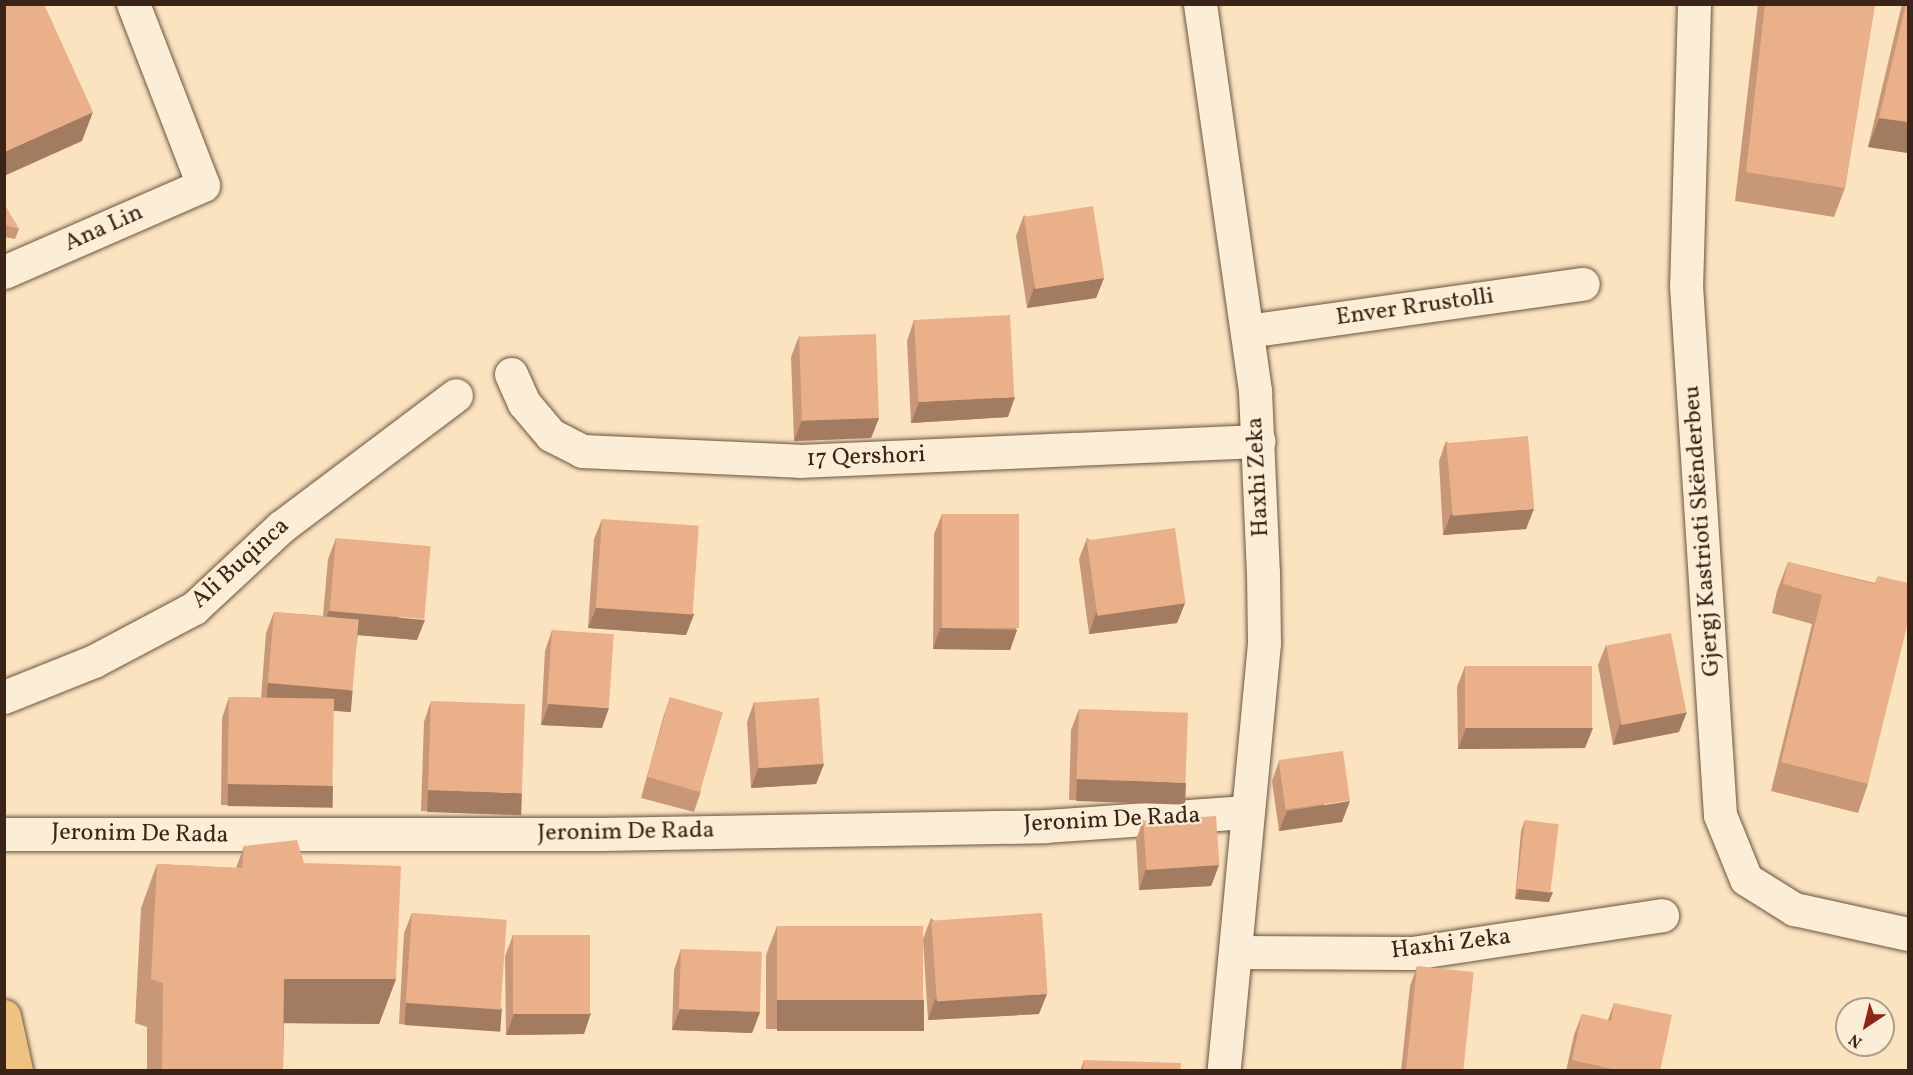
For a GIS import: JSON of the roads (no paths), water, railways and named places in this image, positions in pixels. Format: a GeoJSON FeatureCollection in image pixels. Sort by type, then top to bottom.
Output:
{"type":"FeatureCollection","features":[{"type":"Feature","properties":{"kind":"main road"},"geometry":{"type":"LineString","coordinates":[[4,1016],[16,1071]]}},
{"type":"Feature","properties":{"kind":"street","name":"Ana Lin"},"geometry":{"type":"LineString","coordinates":[[4,272],[203,185],[133,4]]}},
{"type":"Feature","properties":{"kind":"street","name":"Haxhi Zeka"},"geometry":{"type":"LineString","coordinates":[[1200,4],[1247,331],[1259,441],[1264,643],[1238,952],[1224,1071]]}},
{"type":"Feature","properties":{"kind":"street","name":"Gjergj Kastrioti Skënderbeu"},"geometry":{"type":"LineString","coordinates":[[1694,4],[1686,285],[1720,815],[1746,879],[1794,909],[1908,934]]}},
{"type":"Feature","properties":{"kind":"street","name":"Enver Rrustolli"},"geometry":{"type":"LineString","coordinates":[[1247,331],[1583,284]]}},
{"type":"Feature","properties":{"kind":"street","name":"17 Qershori"},"geometry":{"type":"LineString","coordinates":[[511,374],[524,403],[551,435],[582,451],[799,461],[1259,441]]}},
{"type":"Feature","properties":{"kind":"street","name":"Ali Buqinca"},"geometry":{"type":"LineString","coordinates":[[4,697],[94,660],[194,608],[281,527],[456,394]]}},
{"type":"Feature","properties":{"kind":"street","name":"Jeronim De Rada"},"geometry":{"type":"LineString","coordinates":[[4,834],[648,833],[1046,826],[1248,812]]}},
{"type":"Feature","properties":{"kind":"street","name":"Haxhi Zeka"},"geometry":{"type":"LineString","coordinates":[[1238,952],[1412,953],[1662,915]]}}]}
